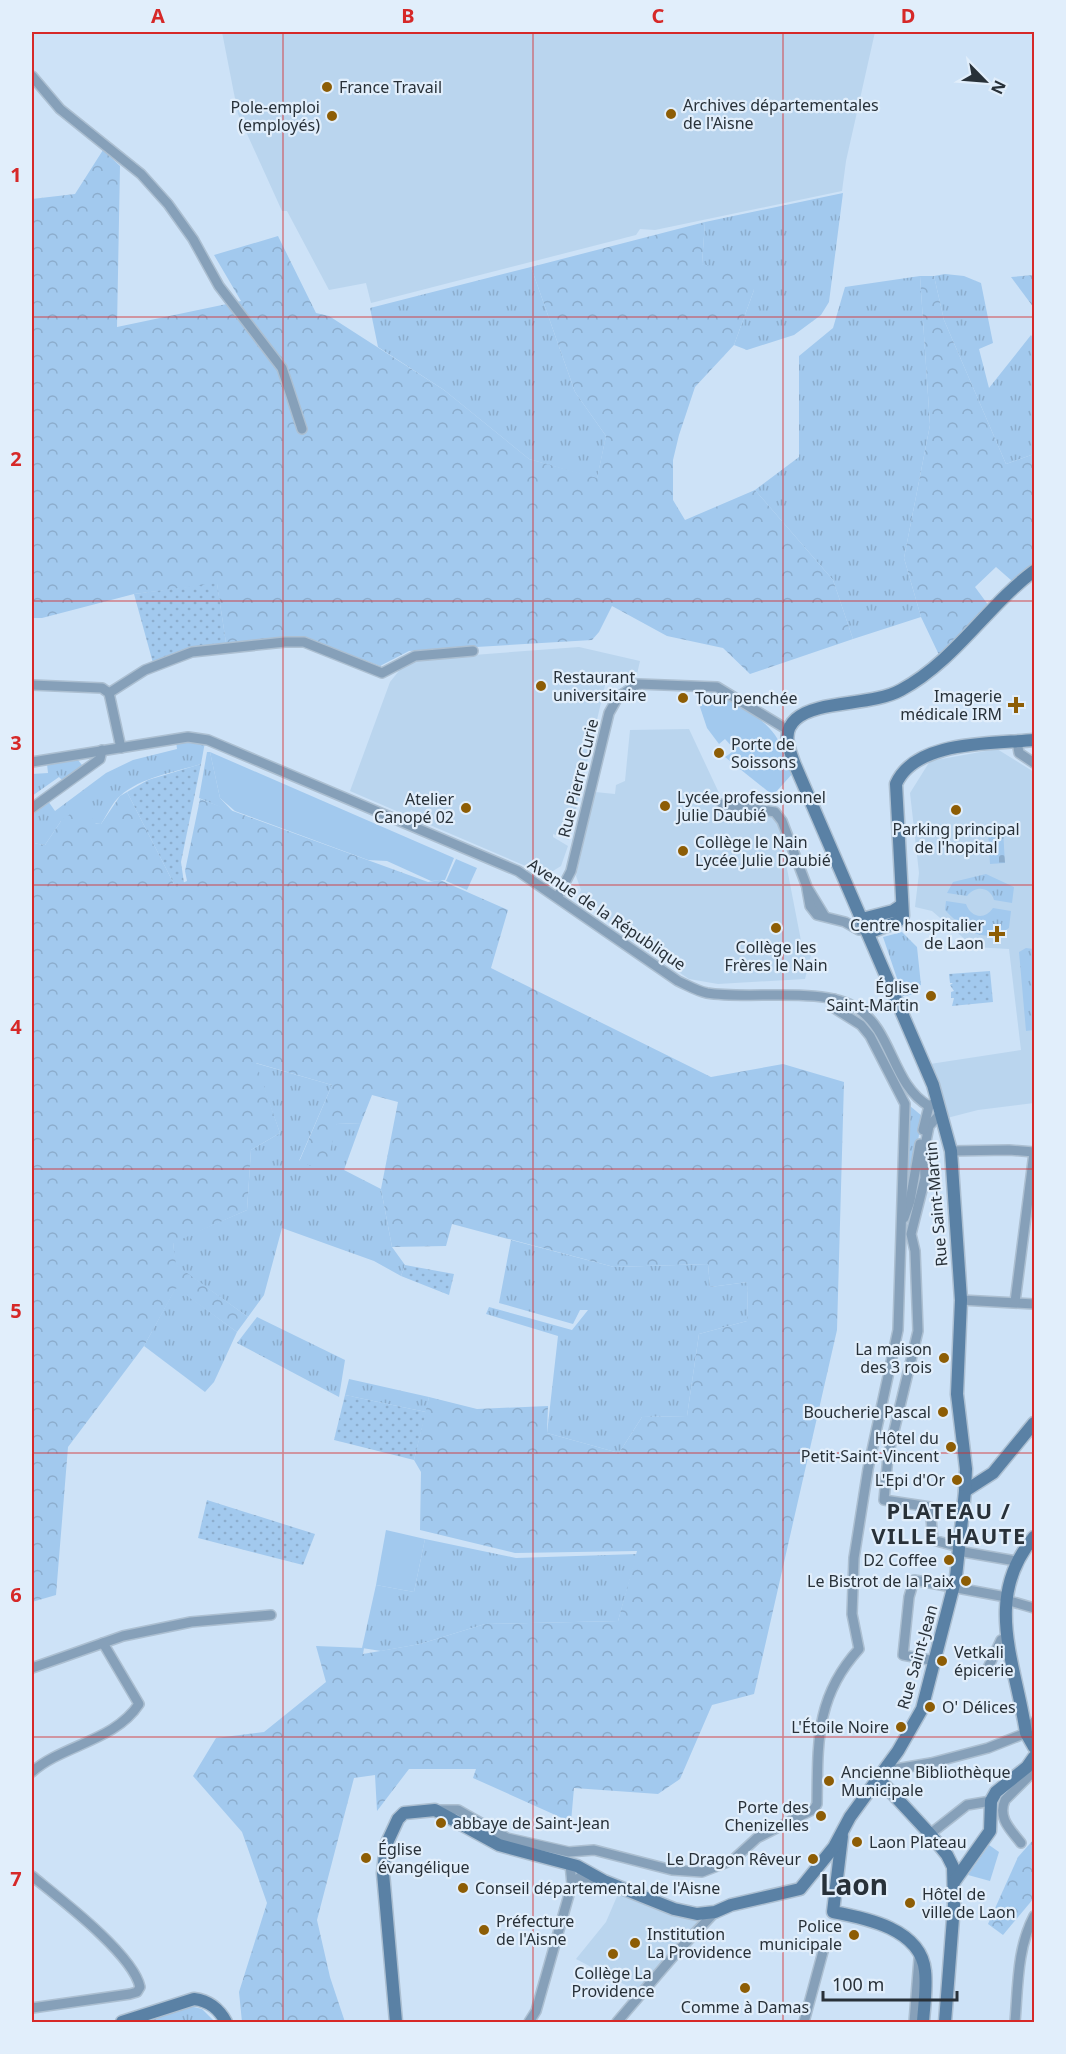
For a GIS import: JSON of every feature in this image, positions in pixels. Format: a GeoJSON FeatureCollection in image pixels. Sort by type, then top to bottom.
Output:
{"type":"FeatureCollection","features":[{"type":"Feature","properties":{"kind":"street"},"geometry":{"type":"LineString","coordinates":[[32,76],[60,110],[141,174],[168,204],[193,239],[219,286],[282,368],[302,429]]}},
{"type":"Feature","properties":{"kind":"street"},"geometry":{"type":"LineString","coordinates":[[788,730],[796,719],[808,711],[871,702],[900,691],[929,672],[1035,571]]}},
{"type":"Feature","properties":{"kind":"street"},"geometry":{"type":"LineString","coordinates":[[109,693],[145,670],[192,652],[304,642],[382,673],[404,659],[415,656],[472,651]]}},
{"type":"Feature","properties":{"kind":"street","name":"Rue Pierre Curie"},"geometry":{"type":"LineString","coordinates":[[558,896],[571,871],[613,704],[624,692],[646,682],[717,687],[788,730]]}},
{"type":"Feature","properties":{"kind":"street"},"geometry":{"type":"LineString","coordinates":[[32,685],[102,688],[109,693],[121,748]]}},
{"type":"Feature","properties":{"kind":"street","name":"Rue Saint-Martin"},"geometry":{"type":"LineString","coordinates":[[788,730],[788,743],[795,765],[864,924],[951,1151],[961,1300],[957,1394],[966,1469],[965,1491]]}},
{"type":"Feature","properties":{"kind":"street","name":"Avenue de la République"},"geometry":{"type":"LineString","coordinates":[[32,762],[188,736],[202,738],[518,871],[558,896],[678,981],[706,993],[834,999],[856,1007],[873,1021],[915,1096],[936,1107]]}},
{"type":"Feature","properties":{"kind":"street"},"geometry":{"type":"LineString","coordinates":[[722,804],[775,812],[782,821],[807,887],[810,906],[817,915],[845,922],[859,930],[864,924],[902,905],[896,784],[902,772],[926,754],[981,744],[1035,740]]}},
{"type":"Feature","properties":{"kind":"street"},"geometry":{"type":"LineString","coordinates":[[1017,741],[1019,753],[1035,763]]}},
{"type":"Feature","properties":{"kind":"street"},"geometry":{"type":"LineString","coordinates":[[32,808],[100,759],[102,750]]}},
{"type":"Feature","properties":{"kind":"street"},"geometry":{"type":"LineString","coordinates":[[845,922],[864,924]]}},
{"type":"Feature","properties":{"kind":"street"},"geometry":{"type":"LineString","coordinates":[[396,2022],[383,1888],[386,1845],[404,1813],[458,1810],[507,1839],[569,1851],[594,1850],[672,1870],[702,1872],[733,1860],[757,1838],[814,1809],[817,1804],[818,1731],[825,1703],[848,1661],[859,1650],[852,1614],[855,1568],[868,1468],[896,1346],[905,1104],[870,1036],[861,1025],[834,1008],[834,999]]}},
{"type":"Feature","properties":{"kind":"street"},"geometry":{"type":"LineString","coordinates":[[901,1229],[936,1107]]}},
{"type":"Feature","properties":{"kind":"street"},"geometry":{"type":"LineString","coordinates":[[936,1107],[924,1150],[925,1178],[911,1234],[915,1251],[918,1331],[888,1456],[884,1500],[930,1507],[933,1540],[959,1549],[1016,1562]]}},
{"type":"Feature","properties":{"kind":"street"},"geometry":{"type":"LineString","coordinates":[[951,1151],[1009,1150],[1035,1153],[1015,1302]]}},
{"type":"Feature","properties":{"kind":"street"},"geometry":{"type":"LineString","coordinates":[[961,1300],[1035,1304]]}},
{"type":"Feature","properties":{"kind":"street"},"geometry":{"type":"LineString","coordinates":[[965,1491],[989,1477],[1035,1424]]}},
{"type":"Feature","properties":{"kind":"street","name":"Rue Saint-Jean"},"geometry":{"type":"LineString","coordinates":[[715,1912],[731,1905],[800,1889],[821,1864],[918,1718],[954,1586],[965,1491]]}},
{"type":"Feature","properties":{"kind":"street"},"geometry":{"type":"LineString","coordinates":[[1035,1537],[1016,1562],[1006,1599],[1004,1625],[1026,1733],[1035,1747]]}},
{"type":"Feature","properties":{"kind":"street"},"geometry":{"type":"LineString","coordinates":[[935,1661],[903,1655],[909,1597],[914,1580],[954,1586],[1035,1608]]}},
{"type":"Feature","properties":{"kind":"street"},"geometry":{"type":"LineString","coordinates":[[32,1668],[123,1636],[191,1622],[271,1615]]}},
{"type":"Feature","properties":{"kind":"street"},"geometry":{"type":"LineString","coordinates":[[987,1670],[1001,1640],[1006,1638]]}},
{"type":"Feature","properties":{"kind":"street"},"geometry":{"type":"LineString","coordinates":[[32,1772],[46,1761],[84,1745],[133,1713],[138,1704],[103,1643]]}},
{"type":"Feature","properties":{"kind":"street"},"geometry":{"type":"LineString","coordinates":[[946,2017],[954,1882],[950,1860],[881,1774],[988,1749],[1026,1733],[1035,1722]]}},
{"type":"Feature","properties":{"kind":"street"},"geometry":{"type":"LineString","coordinates":[[954,1882],[990,1831],[991,1801],[999,1788],[1027,1767],[1035,1757]]}},
{"type":"Feature","properties":{"kind":"street"},"geometry":{"type":"LineString","coordinates":[[1022,1844],[1004,1820],[1002,1806],[1035,1771]]}},
{"type":"Feature","properties":{"kind":"street"},"geometry":{"type":"LineString","coordinates":[[930,1834],[966,1805],[991,1801]]}},
{"type":"Feature","properties":{"kind":"street"},"geometry":{"type":"LineString","coordinates":[[435,1810],[498,1845],[570,1864],[604,1881],[674,1909],[698,1914],[715,1912]]}},
{"type":"Feature","properties":{"kind":"street"},"geometry":{"type":"LineString","coordinates":[[842,1832],[833,1912],[894,1929],[920,1955],[926,1972],[923,2022]]}},
{"type":"Feature","properties":{"kind":"street"},"geometry":{"type":"LineString","coordinates":[[529,2022],[536,2011],[572,1884],[570,1864]]}},
{"type":"Feature","properties":{"kind":"street"},"geometry":{"type":"LineString","coordinates":[[821,1864],[830,1869],[837,1885]]}},
{"type":"Feature","properties":{"kind":"street"},"geometry":{"type":"LineString","coordinates":[[32,1876],[92,1925],[139,1982],[140,1987],[137,1992],[32,2008]]}},
{"type":"Feature","properties":{"kind":"street"},"geometry":{"type":"LineString","coordinates":[[572,1884],[580,1877],[604,1881]]}},
{"type":"Feature","properties":{"kind":"street"},"geometry":{"type":"LineString","coordinates":[[616,2022],[715,1912]]}},
{"type":"Feature","properties":{"kind":"street"},"geometry":{"type":"LineString","coordinates":[[1015,2022],[1024,1939],[1035,1916]]}},
{"type":"Feature","properties":{"kind":"street"},"geometry":{"type":"LineString","coordinates":[[804,2022],[824,1948]]}},
{"type":"Feature","properties":{"kind":"street"},"geometry":{"type":"LineString","coordinates":[[914,2022],[920,1955]]}},
{"type":"Feature","properties":{"kind":"street"},"geometry":{"type":"LineString","coordinates":[[122,2022],[194,1999],[203,2000],[219,2010],[226,2022]]}},
{"type":"Feature","properties":{"kind":"shaded area"},"geometry":{"type":"Polygon","coordinates":[[[222,32],[875,32],[846,161],[842,191],[655,230],[640,229],[636,235],[371,303],[366,283],[329,290],[287,211],[282,211],[238,114],[222,32]]]}},
{"type":"Feature","properties":{"kind":"shaded area"},"geometry":{"type":"Polygon","coordinates":[[[579,647],[640,661],[635,683],[607,677],[569,840],[553,834],[553,837],[568,846],[561,866],[553,871],[535,870],[416,819],[418,814],[411,810],[408,816],[350,791],[390,682],[402,667],[420,659],[579,647]]]}},
{"type":"Feature","properties":{"kind":"shaded area","name":"Collège le Nain Lycée Julie Daubié"},"geometry":{"type":"Polygon","coordinates":[[[689,729],[719,793],[713,793],[717,806],[771,815],[778,822],[803,951],[812,951],[805,979],[718,984],[689,979],[611,926],[597,905],[577,899],[581,890],[576,876],[595,792],[615,794],[616,785],[625,781],[630,730],[689,729]]]}},
{"type":"Feature","properties":{"kind":"shaded area","name":"Centre hospitalier de Laon"},"geometry":{"type":"Polygon","coordinates":[[[997,749],[1034,772],[1034,1103],[978,1110],[947,1118],[930,1064],[1021,1050],[1009,949],[974,947],[932,911],[915,907],[919,873],[910,793],[930,761],[997,749]]]}},
{"type":"Feature","properties":{"kind":"shaded area","name":"Institution La Providence"},"geometry":{"type":"Polygon","coordinates":[[[618,1894],[698,1922],[698,1926],[683,1938],[639,1992],[576,1959],[606,1922],[618,1894]]]}},
{"type":"Feature","properties":{"kind":"green space"},"geometry":{"type":"Polygon","coordinates":[[[103,150],[120,166],[117,327],[241,301],[214,255],[278,236],[316,313],[329,316],[444,390],[529,459],[597,478],[606,436],[575,392],[531,267],[705,222],[702,264],[745,273],[754,290],[734,345],[695,387],[673,460],[673,500],[685,520],[755,490],[833,580],[853,639],[750,674],[723,648],[667,636],[612,606],[599,632],[592,640],[409,651],[380,666],[304,637],[226,643],[217,584],[134,594],[42,618],[32,618],[32,199],[75,194],[103,150]]]}},
{"type":"Feature","properties":{"kind":"green space"},"geometry":{"type":"Polygon","coordinates":[[[843,193],[829,302],[821,315],[794,335],[747,350],[734,345],[754,290],[702,264],[705,222],[843,193]]]}},
{"type":"Feature","properties":{"kind":"green space"},"geometry":{"type":"Polygon","coordinates":[[[531,267],[575,392],[606,436],[597,479],[529,459],[444,390],[378,347],[370,308],[531,267]]]}},
{"type":"Feature","properties":{"kind":"green space"},"geometry":{"type":"Polygon","coordinates":[[[945,274],[964,276],[981,283],[993,343],[979,349],[989,388],[1031,335],[1034,340],[1034,454],[1006,464],[944,320],[934,276],[945,274]]]}},
{"type":"Feature","properties":{"kind":"green space"},"geometry":{"type":"Polygon","coordinates":[[[1034,275],[1034,308],[1011,277],[1034,275]]]}},
{"type":"Feature","properties":{"kind":"green space"},"geometry":{"type":"Polygon","coordinates":[[[920,276],[930,425],[904,558],[921,617],[853,639],[833,580],[755,490],[799,457],[799,356],[833,328],[845,287],[920,276]]]}},
{"type":"Feature","properties":{"kind":"green space"},"geometry":{"type":"Polygon","coordinates":[[[920,276],[934,276],[944,320],[1006,464],[1034,454],[1034,562],[1012,581],[996,567],[975,587],[989,606],[940,657],[921,617],[904,558],[930,425],[920,276]]]}},
{"type":"Feature","properties":{"kind":"green space"},"geometry":{"type":"Polygon","coordinates":[[[217,583],[226,643],[190,647],[153,663],[134,594],[217,583]]]}},
{"type":"Feature","properties":{"kind":"green space"},"geometry":{"type":"Polygon","coordinates":[[[704,692],[722,698],[752,714],[775,735],[793,773],[775,793],[770,793],[725,757],[735,750],[725,739],[719,744],[707,728],[696,695],[704,692]]]}},
{"type":"Feature","properties":{"kind":"green space"},"geometry":{"type":"Polygon","coordinates":[[[176,741],[205,742],[201,764],[159,776],[128,789],[114,802],[101,824],[61,821],[45,845],[32,843],[32,813],[48,801],[55,811],[106,773],[133,760],[177,749],[176,741]]]}},
{"type":"Feature","properties":{"kind":"green space"},"geometry":{"type":"Polygon","coordinates":[[[207,752],[210,752],[220,798],[234,813],[199,798],[207,752]]]}},
{"type":"Feature","properties":{"kind":"green space"},"geometry":{"type":"Polygon","coordinates":[[[210,752],[454,858],[445,880],[431,881],[387,861],[368,860],[235,811],[220,798],[210,752]]]}},
{"type":"Feature","properties":{"kind":"green space"},"geometry":{"type":"Polygon","coordinates":[[[78,760],[82,765],[63,781],[59,777],[32,796],[32,774],[48,773],[47,764],[78,760]]]}},
{"type":"Feature","properties":{"kind":"green space"},"geometry":{"type":"Polygon","coordinates":[[[201,764],[181,862],[184,883],[175,886],[127,792],[148,780],[201,764]]]}},
{"type":"Feature","properties":{"kind":"green space"},"geometry":{"type":"Polygon","coordinates":[[[127,792],[175,886],[187,881],[185,871],[200,799],[428,882],[440,880],[508,910],[491,968],[711,1077],[783,1064],[844,1082],[837,1330],[754,1694],[712,1705],[680,1779],[658,1794],[574,1788],[571,1822],[473,1778],[476,1769],[409,1769],[377,1811],[375,1775],[354,1778],[317,1920],[330,1977],[345,2022],[242,2022],[239,1992],[267,1903],[242,1832],[193,1776],[216,1738],[264,1732],[326,1682],[316,1646],[364,1648],[363,1654],[420,1644],[485,1624],[618,1621],[637,1551],[515,1553],[420,1530],[421,1472],[414,1460],[429,1397],[477,1409],[548,1406],[547,1433],[619,1453],[642,1417],[687,1416],[699,1334],[747,1321],[748,1282],[710,1287],[708,1264],[614,1267],[452,1224],[446,1246],[392,1247],[381,1189],[398,1102],[372,1095],[361,1123],[337,1124],[325,1170],[299,1162],[332,1085],[256,1063],[280,1133],[251,1150],[247,1210],[173,1243],[176,1265],[248,1317],[237,1332],[176,1288],[144,1346],[68,1447],[56,1595],[32,1602],[32,843],[45,845],[61,821],[82,805],[96,824],[101,824],[120,796],[127,792]]]}},
{"type":"Feature","properties":{"kind":"green space"},"geometry":{"type":"Polygon","coordinates":[[[1003,830],[1005,863],[990,864],[988,831],[1003,830]]]}},
{"type":"Feature","properties":{"kind":"green space"},"geometry":{"type":"Polygon","coordinates":[[[456,859],[477,868],[467,890],[446,881],[456,859]]]}},
{"type":"Feature","properties":{"kind":"green space"},"geometry":{"type":"Polygon","coordinates":[[[986,874],[1014,887],[1012,903],[994,900],[989,892],[982,889],[974,890],[967,896],[947,893],[953,882],[986,874]]]}},
{"type":"Feature","properties":{"kind":"green space"},"geometry":{"type":"Polygon","coordinates":[[[946,901],[966,904],[971,912],[978,916],[990,912],[993,908],[1011,911],[1009,928],[991,935],[974,933],[945,910],[946,901]]]}},
{"type":"Feature","properties":{"kind":"green space"},"geometry":{"type":"Polygon","coordinates":[[[902,932],[917,947],[921,985],[915,986],[916,994],[903,996],[883,937],[902,932]]]}},
{"type":"Feature","properties":{"kind":"green space"},"geometry":{"type":"Polygon","coordinates":[[[1026,948],[1034,949],[1034,1030],[1026,1031],[1019,952],[1026,948]]]}},
{"type":"Feature","properties":{"kind":"green space"},"geometry":{"type":"Polygon","coordinates":[[[990,971],[993,1002],[952,1006],[954,998],[951,998],[951,992],[954,991],[950,985],[953,983],[950,983],[949,974],[990,971]]]}},
{"type":"Feature","properties":{"kind":"green space"},"geometry":{"type":"Polygon","coordinates":[[[255,1063],[332,1085],[299,1161],[337,1124],[361,1123],[344,1170],[381,1189],[392,1247],[405,1265],[401,1276],[374,1261],[282,1228],[264,1295],[248,1317],[175,1265],[173,1242],[247,1210],[251,1150],[280,1133],[255,1063]]]}},
{"type":"Feature","properties":{"kind":"green space"},"geometry":{"type":"Polygon","coordinates":[[[910,1106],[922,1116],[908,1203],[905,1203],[908,1107],[910,1106]]]}},
{"type":"Feature","properties":{"kind":"green space"},"geometry":{"type":"Polygon","coordinates":[[[511,1240],[614,1267],[708,1264],[710,1287],[748,1282],[747,1321],[699,1334],[687,1416],[642,1417],[619,1453],[547,1433],[558,1336],[486,1314],[489,1307],[572,1330],[588,1310],[580,1310],[573,1324],[499,1303],[511,1240]]]}},
{"type":"Feature","properties":{"kind":"green space"},"geometry":{"type":"Polygon","coordinates":[[[405,1265],[454,1274],[449,1295],[401,1276],[405,1265]]]}},
{"type":"Feature","properties":{"kind":"green space"},"geometry":{"type":"Polygon","coordinates":[[[176,1287],[237,1332],[214,1382],[205,1392],[144,1346],[176,1287]]]}},
{"type":"Feature","properties":{"kind":"green space"},"geometry":{"type":"Polygon","coordinates":[[[257,1317],[345,1360],[339,1397],[237,1343],[257,1317]]]}},
{"type":"Feature","properties":{"kind":"green space"},"geometry":{"type":"Polygon","coordinates":[[[349,1379],[429,1397],[426,1412],[345,1395],[349,1379]]]}},
{"type":"Feature","properties":{"kind":"green space"},"geometry":{"type":"Polygon","coordinates":[[[345,1395],[426,1412],[414,1460],[334,1440],[345,1395]]]}},
{"type":"Feature","properties":{"kind":"green space"},"geometry":{"type":"Polygon","coordinates":[[[207,1500],[315,1534],[303,1565],[198,1538],[207,1500]]]}},
{"type":"Feature","properties":{"kind":"green space"},"geometry":{"type":"Polygon","coordinates":[[[386,1530],[425,1539],[414,1592],[376,1585],[386,1530]]]}},
{"type":"Feature","properties":{"kind":"green space"},"geometry":{"type":"Polygon","coordinates":[[[425,1539],[516,1558],[637,1554],[618,1621],[485,1624],[420,1644],[381,1651],[362,1648],[376,1585],[414,1592],[425,1539]]]}},
{"type":"Feature","properties":{"kind":"green space"},"geometry":{"type":"Polygon","coordinates":[[[1034,1839],[1034,1898],[1003,1935],[988,1924],[1018,1857],[1034,1839]]]}},
{"type":"Feature","properties":{"kind":"green space"},"geometry":{"type":"Polygon","coordinates":[[[989,1845],[999,1852],[990,1881],[968,1875],[989,1845]]]}},
{"type":"Feature","properties":{"kind":"green space"},"geometry":{"type":"Polygon","coordinates":[[[190,2006],[202,2009],[215,2022],[143,2022],[190,2006]]]}},
{"type":"Feature","properties":{"kind":"place","name":"France Travail"},"geometry":{"type":"Point","coordinates":[327,87]}},
{"type":"Feature","properties":{"kind":"place","name":"Archives départementales de l'Aisne"},"geometry":{"type":"Point","coordinates":[671,114]}},
{"type":"Feature","properties":{"kind":"place","name":"Pole-emploi (employés)"},"geometry":{"type":"Point","coordinates":[332,116]}},
{"type":"Feature","properties":{"kind":"place","name":"Restaurant universitaire"},"geometry":{"type":"Point","coordinates":[541,686]}},
{"type":"Feature","properties":{"kind":"place","name":"Tour penchée"},"geometry":{"type":"Point","coordinates":[683,698]}},
{"type":"Feature","properties":{"kind":"place","name":"Imagerie médicale IRM"},"geometry":{"type":"Point","coordinates":[1016,705]}},
{"type":"Feature","properties":{"kind":"place","name":"Porte de Soissons"},"geometry":{"type":"Point","coordinates":[719,753]}},
{"type":"Feature","properties":{"kind":"place","name":"Lycée professionnel Julie Daubié"},"geometry":{"type":"Point","coordinates":[665,806]}},
{"type":"Feature","properties":{"kind":"place","name":"Atelier Canopé 02"},"geometry":{"type":"Point","coordinates":[466,808]}},
{"type":"Feature","properties":{"kind":"place","name":"Parking principal de l'hopital"},"geometry":{"type":"Point","coordinates":[956,810]}},
{"type":"Feature","properties":{"kind":"place","name":"Collège le Nain Lycée Julie Daubié"},"geometry":{"type":"Point","coordinates":[683,851]}},
{"type":"Feature","properties":{"kind":"place","name":"Collège les Frères le Nain"},"geometry":{"type":"Point","coordinates":[776,928]}},
{"type":"Feature","properties":{"kind":"place","name":"Centre hospitalier de Laon"},"geometry":{"type":"Point","coordinates":[997,934]}},
{"type":"Feature","properties":{"kind":"place","name":"Église Saint-Martin"},"geometry":{"type":"Point","coordinates":[931,996]}},
{"type":"Feature","properties":{"kind":"place","name":"La maison des 3 rois"},"geometry":{"type":"Point","coordinates":[944,1358]}},
{"type":"Feature","properties":{"kind":"place","name":"Boucherie Pascal"},"geometry":{"type":"Point","coordinates":[943,1412]}},
{"type":"Feature","properties":{"kind":"place","name":"Hôtel du Petit-Saint-Vincent"},"geometry":{"type":"Point","coordinates":[951,1447]}},
{"type":"Feature","properties":{"kind":"place","name":"L'Epi d'Or"},"geometry":{"type":"Point","coordinates":[957,1480]}},
{"type":"Feature","properties":{"kind":"place","name":"D2 Coffee"},"geometry":{"type":"Point","coordinates":[949,1560]}},
{"type":"Feature","properties":{"kind":"place","name":"Le Bistrot de la Paix"},"geometry":{"type":"Point","coordinates":[966,1581]}},
{"type":"Feature","properties":{"kind":"place","name":"Vetkali épicerie"},"geometry":{"type":"Point","coordinates":[942,1661]}},
{"type":"Feature","properties":{"kind":"place","name":"O' Délices"},"geometry":{"type":"Point","coordinates":[930,1707]}},
{"type":"Feature","properties":{"kind":"place","name":"L'Étoile Noire"},"geometry":{"type":"Point","coordinates":[901,1727]}},
{"type":"Feature","properties":{"kind":"place","name":"Ancienne Bibliothèque Municipale"},"geometry":{"type":"Point","coordinates":[829,1781]}},
{"type":"Feature","properties":{"kind":"place","name":"Porte des Chenizelles"},"geometry":{"type":"Point","coordinates":[821,1816]}},
{"type":"Feature","properties":{"kind":"place","name":"abbaye de Saint-Jean"},"geometry":{"type":"Point","coordinates":[441,1823]}},
{"type":"Feature","properties":{"kind":"place","name":"Laon Plateau"},"geometry":{"type":"Point","coordinates":[857,1842]}},
{"type":"Feature","properties":{"kind":"place","name":"Église évangélique"},"geometry":{"type":"Point","coordinates":[366,1858]}},
{"type":"Feature","properties":{"kind":"place","name":"Le Dragon Rêveur"},"geometry":{"type":"Point","coordinates":[813,1859]}},
{"type":"Feature","properties":{"kind":"place","name":"Conseil départemental de l'Aisne"},"geometry":{"type":"Point","coordinates":[463,1888]}},
{"type":"Feature","properties":{"kind":"place","name":"Hôtel de ville de Laon"},"geometry":{"type":"Point","coordinates":[910,1903]}},
{"type":"Feature","properties":{"kind":"place","name":"Préfecture de l'Aisne"},"geometry":{"type":"Point","coordinates":[484,1930]}},
{"type":"Feature","properties":{"kind":"place","name":"Police municipale"},"geometry":{"type":"Point","coordinates":[854,1935]}},
{"type":"Feature","properties":{"kind":"place","name":"Institution La Providence"},"geometry":{"type":"Point","coordinates":[635,1943]}},
{"type":"Feature","properties":{"kind":"place","name":"Collège La Providence"},"geometry":{"type":"Point","coordinates":[613,1954]}},
{"type":"Feature","properties":{"kind":"place","name":"Comme à Damas"},"geometry":{"type":"Point","coordinates":[745,1988]}},
{"type":"Feature","properties":{"kind":"district","name":"PLATEAU / VILLE HAUTE"},"geometry":{"type":"Point","coordinates":[949,1524]}},
{"type":"Feature","properties":{"kind":"district","name":"Laon"},"geometry":{"type":"Point","coordinates":[854,1885]}}]}
